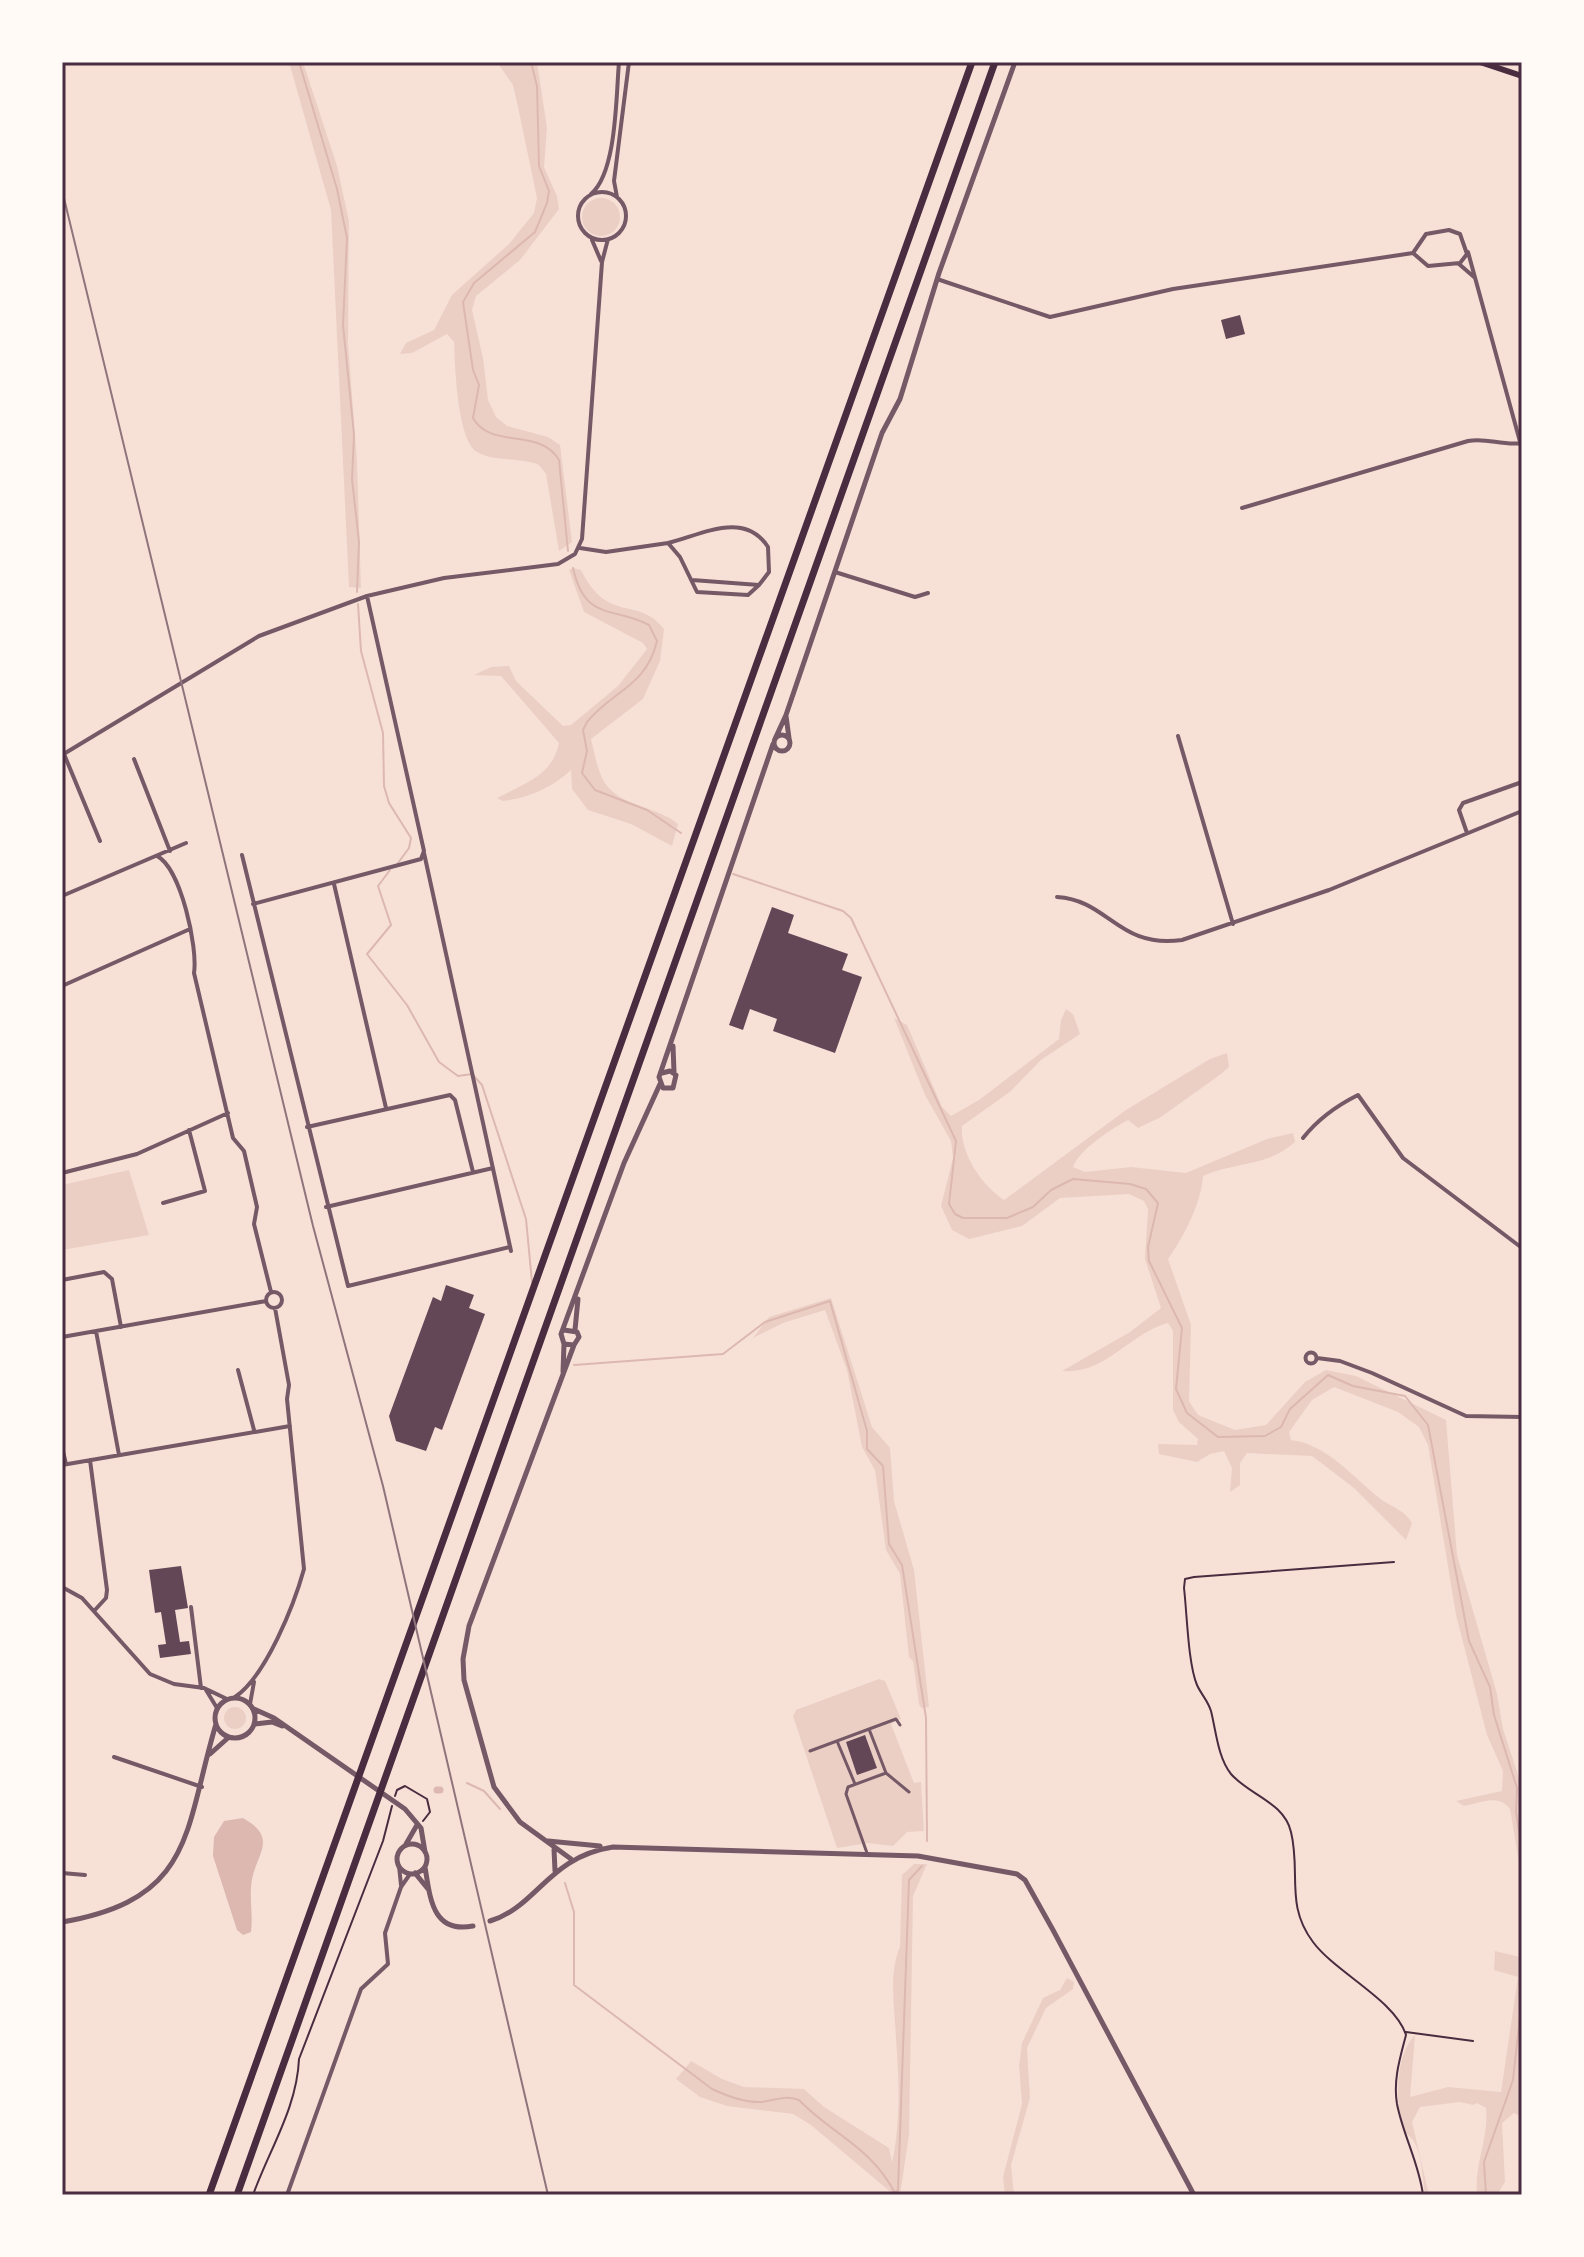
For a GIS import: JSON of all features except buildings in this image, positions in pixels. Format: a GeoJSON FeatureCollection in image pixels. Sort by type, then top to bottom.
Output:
{"type":"FeatureCollection","features":[{"type":"Feature","properties":{"kind":"highway"},"geometry":{"type":"LineString","coordinates":[[209,2195],[972,62]]}},
{"type":"Feature","properties":{"kind":"highway"},"geometry":{"type":"LineString","coordinates":[[237,2195],[995,62]]}},
{"type":"Feature","properties":{"kind":"main road"},"geometry":{"type":"LineString","coordinates":[[1480,62],[1522,76]]}},
{"type":"Feature","properties":{"kind":"street"},"geometry":{"type":"LineString","coordinates":[[602,262],[578,219],[587,198],[600,184],[608,157],[619,62]]}},
{"type":"Feature","properties":{"kind":"street"},"geometry":{"type":"LineString","coordinates":[[590,237],[608,239],[620,232],[626,219],[614,181],[629,62]]}},
{"type":"Feature","properties":{"kind":"street"},"geometry":{"type":"LineString","coordinates":[[560,1385],[564,1344],[561,1337],[624,1163],[653,1106],[673,1043],[680,1008],[774,741],[786,715],[832,571],[865,481],[900,399],[937,279],[1015,62]]}},
{"type":"Feature","properties":{"kind":"street"},"geometry":{"type":"LineString","coordinates":[[587,198],[602,192],[617,197]]}},
{"type":"Feature","properties":{"kind":"street"},"geometry":{"type":"LineString","coordinates":[[937,279],[1050,317],[1173,289],[1413,253],[1426,234],[1449,230],[1462,236],[1521,443],[1501,445],[1471,440],[1242,508]]}},
{"type":"Feature","properties":{"kind":"street"},"geometry":{"type":"LineString","coordinates":[[100,841],[63,755],[245,643],[367,596],[444,578],[558,564],[573,557],[580,548],[602,262],[608,239]]}},
{"type":"Feature","properties":{"kind":"street"},"geometry":{"type":"LineString","coordinates":[[1458,264],[1468,252]]}},
{"type":"Feature","properties":{"kind":"street"},"geometry":{"type":"LineString","coordinates":[[1413,253],[1428,266],[1458,264],[1475,278]]}},
{"type":"Feature","properties":{"kind":"street"},"geometry":{"type":"LineString","coordinates":[[580,548],[606,552],[668,543],[727,526],[752,532],[766,543],[770,556],[769,572],[748,595],[697,592],[668,543]]}},
{"type":"Feature","properties":{"kind":"street"},"geometry":{"type":"LineString","coordinates":[[832,571],[915,597],[928,593]]}},
{"type":"Feature","properties":{"kind":"street"},"geometry":{"type":"LineString","coordinates":[[692,580],[759,585]]}},
{"type":"Feature","properties":{"kind":"street"},"geometry":{"type":"LineString","coordinates":[[242,855],[326,1207],[348,1286],[511,1249],[367,596]]}},
{"type":"Feature","properties":{"kind":"street"},"geometry":{"type":"LineString","coordinates":[[768,763],[788,749],[786,715]]}},
{"type":"Feature","properties":{"kind":"street"},"geometry":{"type":"LineString","coordinates":[[774,741],[784,735],[789,740]]}},
{"type":"Feature","properties":{"kind":"street"},"geometry":{"type":"LineString","coordinates":[[1178,736],[1233,924]]}},
{"type":"Feature","properties":{"kind":"street"},"geometry":{"type":"LineString","coordinates":[[774,741],[781,752]]}},
{"type":"Feature","properties":{"kind":"street"},"geometry":{"type":"LineString","coordinates":[[134,759],[170,851]]}},
{"type":"Feature","properties":{"kind":"street"},"geometry":{"type":"LineString","coordinates":[[1467,833],[1459,810],[1463,803],[1522,782]]}},
{"type":"Feature","properties":{"kind":"street"},"geometry":{"type":"LineString","coordinates":[[1057,897],[1079,900],[1124,931],[1146,940],[1182,940],[1233,924],[1522,811]]}},
{"type":"Feature","properties":{"kind":"street"},"geometry":{"type":"LineString","coordinates":[[62,896],[186,843]]}},
{"type":"Feature","properties":{"kind":"street"},"geometry":{"type":"LineString","coordinates":[[253,904],[415,863],[424,851]]}},
{"type":"Feature","properties":{"kind":"street"},"geometry":{"type":"LineString","coordinates":[[157,856],[163,859],[180,889],[197,957],[194,973],[233,1138],[244,1151],[257,1207],[254,1224],[271,1292],[266,1301]]}},
{"type":"Feature","properties":{"kind":"street"},"geometry":{"type":"LineString","coordinates":[[334,884],[386,1108]]}},
{"type":"Feature","properties":{"kind":"street"},"geometry":{"type":"LineString","coordinates":[[62,986],[190,929]]}},
{"type":"Feature","properties":{"kind":"street"},"geometry":{"type":"LineString","coordinates":[[653,1106],[667,1089],[677,1083],[673,1043]]}},
{"type":"Feature","properties":{"kind":"street"},"geometry":{"type":"LineString","coordinates":[[662,1073],[674,1073]]}},
{"type":"Feature","properties":{"kind":"street"},"geometry":{"type":"LineString","coordinates":[[660,1084],[667,1089]]}},
{"type":"Feature","properties":{"kind":"street"},"geometry":{"type":"LineString","coordinates":[[307,1127],[450,1095],[455,1100],[473,1172]]}},
{"type":"Feature","properties":{"kind":"street"},"geometry":{"type":"LineString","coordinates":[[1303,1138],[1340,1104],[1358,1095],[1403,1158],[1522,1248]]}},
{"type":"Feature","properties":{"kind":"street"},"geometry":{"type":"LineString","coordinates":[[62,1173],[129,1157],[228,1113]]}},
{"type":"Feature","properties":{"kind":"street"},"geometry":{"type":"LineString","coordinates":[[163,1203],[205,1191],[189,1130]]}},
{"type":"Feature","properties":{"kind":"street"},"geometry":{"type":"LineString","coordinates":[[326,1207],[493,1168]]}},
{"type":"Feature","properties":{"kind":"street"},"geometry":{"type":"LineString","coordinates":[[62,1280],[104,1272],[112,1279],[121,1327]]}},
{"type":"Feature","properties":{"kind":"street"},"geometry":{"type":"LineString","coordinates":[[571,1859],[520,1822],[494,1787],[466,1696],[463,1659],[469,1626],[579,1337],[575,1330],[579,1289]]}},
{"type":"Feature","properties":{"kind":"street"},"geometry":{"type":"LineString","coordinates":[[271,1292],[277,1292],[282,1298],[275,1308]]}},
{"type":"Feature","properties":{"kind":"street"},"geometry":{"type":"LineString","coordinates":[[62,1337],[266,1301],[275,1308],[289,1385],[304,1569],[298,1591],[254,1679],[235,1697],[227,1699],[217,1708]]}},
{"type":"Feature","properties":{"kind":"street"},"geometry":{"type":"LineString","coordinates":[[564,1330],[575,1330]]}},
{"type":"Feature","properties":{"kind":"street"},"geometry":{"type":"LineString","coordinates":[[96,1331],[119,1455]]}},
{"type":"Feature","properties":{"kind":"street"},"geometry":{"type":"LineString","coordinates":[[564,1344],[574,1345]]}},
{"type":"Feature","properties":{"kind":"street"},"geometry":{"type":"LineString","coordinates":[[1317,1358],[1340,1361],[1466,1416],[1522,1417]]}},
{"type":"Feature","properties":{"kind":"street"},"geometry":{"type":"LineString","coordinates":[[238,1370],[254,1430]]}},
{"type":"Feature","properties":{"kind":"street"},"geometry":{"type":"LineString","coordinates":[[62,1447],[64,1465],[290,1426]]}},
{"type":"Feature","properties":{"kind":"street"},"geometry":{"type":"LineString","coordinates":[[90,1460],[107,1590],[106,1598],[94,1611]]}},
{"type":"Feature","properties":{"kind":"street"},"geometry":{"type":"LineString","coordinates":[[62,1587],[82,1598],[150,1674],[174,1684],[202,1688],[227,1699]]}},
{"type":"Feature","properties":{"kind":"street"},"geometry":{"type":"LineString","coordinates":[[62,1922],[101,1915],[144,1893],[169,1869],[186,1840],[210,1755],[217,1708],[202,1688],[191,1607]]}},
{"type":"Feature","properties":{"kind":"street"},"geometry":{"type":"LineString","coordinates":[[254,1679],[252,1706],[255,1724]]}},
{"type":"Feature","properties":{"kind":"street"},"geometry":{"type":"LineString","coordinates":[[235,1697],[287,1728],[405,1809],[420,1823],[432,1908],[443,1922],[455,1927],[473,1926]]}},
{"type":"Feature","properties":{"kind":"street"},"geometry":{"type":"LineString","coordinates":[[810,1751],[896,1719],[900,1725]]}},
{"type":"Feature","properties":{"kind":"street"},"geometry":{"type":"LineString","coordinates":[[210,1755],[229,1737],[244,1736],[255,1724],[272,1722],[287,1728]]}},
{"type":"Feature","properties":{"kind":"street"},"geometry":{"type":"LineString","coordinates":[[216,1724],[229,1737]]}},
{"type":"Feature","properties":{"kind":"street"},"geometry":{"type":"LineString","coordinates":[[869,1729],[886,1773],[909,1792]]}},
{"type":"Feature","properties":{"kind":"street"},"geometry":{"type":"LineString","coordinates":[[837,1741],[855,1784]]}},
{"type":"Feature","properties":{"kind":"street"},"geometry":{"type":"LineString","coordinates":[[114,1757],[202,1787]]}},
{"type":"Feature","properties":{"kind":"street"},"geometry":{"type":"LineString","coordinates":[[867,1854],[846,1794],[848,1787],[886,1773]]}},
{"type":"Feature","properties":{"kind":"street"},"geometry":{"type":"LineString","coordinates":[[401,1887],[397,1854],[420,1823]]}},
{"type":"Feature","properties":{"kind":"street"},"geometry":{"type":"LineString","coordinates":[[548,1841],[613,1847],[927,1857],[1007,1871],[1025,1880],[1194,2195]]}},
{"type":"Feature","properties":{"kind":"street"},"geometry":{"type":"LineString","coordinates":[[561,1842],[570,1849],[571,1859]]}},
{"type":"Feature","properties":{"kind":"street"},"geometry":{"type":"LineString","coordinates":[[406,1845],[415,1844],[425,1852]]}},
{"type":"Feature","properties":{"kind":"street"},"geometry":{"type":"LineString","coordinates":[[490,1921],[506,1915],[571,1859],[591,1850],[613,1847]]}},
{"type":"Feature","properties":{"kind":"street"},"geometry":{"type":"LineString","coordinates":[[554,1849],[555,1871]]}},
{"type":"Feature","properties":{"kind":"street"},"geometry":{"type":"LineString","coordinates":[[287,2195],[361,1989],[388,1964],[385,1933],[401,1887],[425,1865]]}},
{"type":"Feature","properties":{"kind":"street"},"geometry":{"type":"LineString","coordinates":[[399,1866],[413,1873],[428,1889]]}},
{"type":"Feature","properties":{"kind":"street"},"geometry":{"type":"LineString","coordinates":[[62,1873],[85,1875]]}},
{"type":"Feature","properties":{"kind":"path"},"geometry":{"type":"LineString","coordinates":[[1394,1562],[1194,1577],[1185,1579],[1184,1588],[1196,1684],[1209,1703],[1224,1763],[1232,1775],[1282,1813],[1291,1831],[1295,1914],[1313,1943],[1349,1978],[1393,2012],[1405,2032],[1396,2077],[1397,2104],[1420,2174],[1423,2195]]}},
{"type":"Feature","properties":{"kind":"path"},"geometry":{"type":"LineString","coordinates":[[253,2195],[282,2128],[298,2083],[299,2059],[401,1786],[412,1787],[427,1799],[430,1812],[420,1823]]}},
{"type":"Feature","properties":{"kind":"path"},"geometry":{"type":"LineString","coordinates":[[1405,2032],[1414,2030],[1473,2041]]}},
{"type":"Feature","properties":{"kind":"shaded area"},"geometry":{"type":"Polygon","coordinates":[[[289,62],[303,62],[337,166],[349,221],[348,343],[357,461],[361,588],[349,587],[331,210],[289,62]]]}},
{"type":"Feature","properties":{"kind":"shaded area"},"geometry":{"type":"Polygon","coordinates":[[[497,62],[537,62],[547,128],[544,167],[557,196],[559,209],[520,260],[476,296],[472,310],[483,358],[488,400],[496,417],[507,426],[548,437],[560,445],[572,542],[559,551],[546,474],[539,465],[484,455],[470,445],[458,401],[454,342],[447,334],[412,353],[400,354],[406,343],[434,330],[452,295],[509,244],[534,213],[537,198],[513,85],[497,62]]]}},
{"type":"Feature","properties":{"kind":"shaded area"},"geometry":{"type":"Polygon","coordinates":[[[601,198],[614,204],[620,217],[614,230],[601,236],[588,230],[582,217],[588,204],[601,198]]]}},
{"type":"Feature","properties":{"kind":"shaded area"},"geometry":{"type":"Polygon","coordinates":[[[569,570],[581,570],[602,598],[644,613],[664,629],[660,661],[643,699],[591,739],[600,772],[609,788],[624,799],[678,824],[672,846],[631,824],[588,810],[572,789],[571,770],[548,787],[530,795],[503,801],[497,798],[544,771],[559,743],[501,676],[474,675],[491,667],[509,666],[516,681],[563,726],[571,725],[618,686],[647,649],[643,643],[584,612],[569,570]]]}},
{"type":"Feature","properties":{"kind":"shaded area"},"geometry":{"type":"Polygon","coordinates":[[[1066,1009],[1073,1014],[1080,1034],[1041,1060],[1011,1091],[962,1126],[968,1157],[987,1186],[1004,1200],[1126,1110],[1210,1059],[1227,1053],[1229,1067],[1221,1074],[1161,1117],[1138,1128],[1128,1120],[1113,1129],[1089,1147],[1073,1167],[1085,1172],[1131,1167],[1186,1173],[1267,1139],[1293,1133],[1295,1142],[1273,1156],[1203,1176],[1191,1219],[1168,1259],[1191,1325],[1189,1401],[1198,1415],[1235,1430],[1266,1425],[1305,1382],[1326,1370],[1356,1376],[1446,1420],[1457,1555],[1497,1694],[1503,1729],[1522,1787],[1522,1880],[1510,1809],[1494,1800],[1464,1806],[1456,1801],[1502,1791],[1503,1771],[1487,1735],[1456,1615],[1428,1445],[1419,1427],[1398,1412],[1334,1387],[1312,1400],[1289,1432],[1291,1440],[1329,1455],[1382,1500],[1406,1515],[1412,1523],[1406,1540],[1354,1488],[1312,1456],[1247,1453],[1240,1463],[1240,1485],[1230,1492],[1232,1468],[1224,1451],[1210,1454],[1197,1462],[1159,1454],[1158,1444],[1197,1445],[1198,1439],[1179,1422],[1173,1410],[1173,1331],[1168,1323],[1141,1335],[1091,1367],[1062,1371],[1130,1332],[1161,1308],[1145,1259],[1148,1209],[1144,1201],[1129,1194],[1060,1198],[1022,1226],[969,1239],[952,1230],[941,1206],[953,1158],[951,1141],[925,1095],[894,1018],[907,1025],[942,1107],[951,1116],[979,1100],[1059,1039],[1066,1009]]]}},
{"type":"Feature","properties":{"kind":"shaded area"},"geometry":{"type":"Polygon","coordinates":[[[129,1170],[149,1235],[62,1250],[62,1185],[129,1170]]]}},
{"type":"Feature","properties":{"kind":"shaded area"},"geometry":{"type":"Polygon","coordinates":[[[831,1298],[872,1427],[890,1448],[894,1501],[914,1570],[929,1707],[921,1708],[919,1704],[913,1661],[909,1657],[900,1574],[886,1550],[875,1470],[862,1447],[847,1370],[825,1310],[783,1323],[753,1338],[769,1317],[831,1298]]]}},
{"type":"Feature","properties":{"kind":"shaded area"},"geometry":{"type":"Polygon","coordinates":[[[879,1679],[885,1681],[901,1719],[891,1724],[914,1783],[921,1782],[924,1831],[907,1832],[893,1846],[868,1843],[837,1848],[793,1716],[796,1710],[879,1679]]]}},
{"type":"Feature","properties":{"kind":"shaded area"},"geometry":{"type":"Polygon","coordinates":[[[235,1707],[243,1710],[246,1718],[243,1726],[235,1729],[227,1726],[224,1718],[227,1710],[235,1707]]]}},
{"type":"Feature","properties":{"kind":"shaded area"},"geometry":{"type":"Polygon","coordinates":[[[243,1818],[255,1826],[263,1841],[251,1888],[251,1932],[243,1935],[237,1930],[213,1856],[214,1837],[224,1821],[243,1818]]]}},
{"type":"Feature","properties":{"kind":"shaded area"},"geometry":{"type":"Polygon","coordinates":[[[914,1864],[927,1864],[913,1896],[909,2135],[900,2195],[894,2195],[811,2125],[793,2114],[727,2106],[700,2097],[676,2079],[691,2061],[722,2079],[744,2087],[804,2089],[824,2107],[889,2148],[892,2162],[898,2100],[893,1980],[900,1947],[902,1875],[914,1864]]]}},
{"type":"Feature","properties":{"kind":"shaded area"},"geometry":{"type":"Polygon","coordinates":[[[1495,1951],[1520,1957],[1522,1952],[1522,2117],[1514,2113],[1502,2123],[1505,2182],[1497,2195],[1477,2195],[1486,2108],[1477,2103],[1460,2102],[1420,2107],[1412,2122],[1429,2195],[1425,2195],[1418,2152],[1404,2130],[1400,2114],[1398,2090],[1404,2053],[1415,2035],[1410,2097],[1448,2087],[1501,2092],[1518,1977],[1494,1970],[1495,1951]]]}},
{"type":"Feature","properties":{"kind":"shaded area"},"geometry":{"type":"Polygon","coordinates":[[[1067,1978],[1074,1982],[1073,1989],[1046,2008],[1027,2048],[1030,2098],[1011,2165],[1014,2195],[1005,2195],[1003,2177],[1022,2104],[1019,2066],[1022,2043],[1043,1998],[1060,1990],[1067,1978]]]}},
{"type":"Feature","properties":{"kind":"waterway"},"geometry":{"type":"LineString","coordinates":[[299,62],[337,189],[347,238],[343,325],[354,435],[352,479],[359,542],[357,592]]}},
{"type":"Feature","properties":{"kind":"waterway"},"geometry":{"type":"LineString","coordinates":[[531,62],[537,86],[539,166],[549,191],[547,203],[535,232],[474,283],[463,302],[473,370],[479,385],[473,418],[481,428],[491,433],[540,444],[551,450],[559,460],[568,551]]}},
{"type":"Feature","properties":{"kind":"waterway"},"geometry":{"type":"LineString","coordinates":[[573,568],[578,585],[593,605],[649,625],[657,641],[645,669],[587,722],[583,730],[587,751],[582,773],[595,790],[647,810],[681,833]]}},
{"type":"Feature","properties":{"kind":"waterway"},"geometry":{"type":"LineString","coordinates":[[358,604],[361,651],[383,733],[384,786],[389,803],[411,838],[409,848],[398,863]]}},
{"type":"Feature","properties":{"kind":"waterway"},"geometry":{"type":"LineString","coordinates":[[390,870],[378,886],[391,925],[367,954],[407,1005],[439,1062],[458,1076],[472,1074],[482,1085],[526,1219],[532,1282]]}},
{"type":"Feature","properties":{"kind":"waterway"},"geometry":{"type":"LineString","coordinates":[[733,874],[843,911],[851,918],[956,1141],[949,1204],[955,1214],[963,1218],[1007,1218],[1033,1207],[1051,1190],[1073,1179],[1130,1184],[1146,1189],[1158,1203],[1148,1247],[1149,1261],[1182,1328],[1176,1389],[1187,1413],[1218,1437],[1265,1436],[1281,1427],[1290,1409],[1328,1375],[1353,1386],[1405,1396],[1428,1425],[1469,1641],[1490,1687],[1494,1715],[1517,1788],[1516,1812],[1522,1850]]}},
{"type":"Feature","properties":{"kind":"waterway"},"geometry":{"type":"LineString","coordinates":[[574,1365],[723,1354],[765,1322],[830,1301],[867,1431],[867,1449],[883,1466],[889,1544],[902,1565],[926,1718],[927,1841]]}},
{"type":"Feature","properties":{"kind":"waterway"},"geometry":{"type":"LineString","coordinates":[[467,1783],[484,1791],[500,1809]]}},
{"type":"Feature","properties":{"kind":"waterway"},"geometry":{"type":"LineString","coordinates":[[892,2195],[898,2190],[909,1880],[922,1866]]}},
{"type":"Feature","properties":{"kind":"waterway"},"geometry":{"type":"LineString","coordinates":[[565,1883],[574,1912],[574,1985],[712,2089],[749,2101],[799,2100],[864,2153],[896,2195]]}},
{"type":"Feature","properties":{"kind":"waterway"},"geometry":{"type":"LineString","coordinates":[[1486,2195],[1484,2162],[1513,2080],[1522,1998]]}},
{"type":"Feature","properties":{"kind":"railway"},"geometry":{"type":"LineString","coordinates":[[62,190],[313,1226],[383,1486],[548,2195]]}}]}
